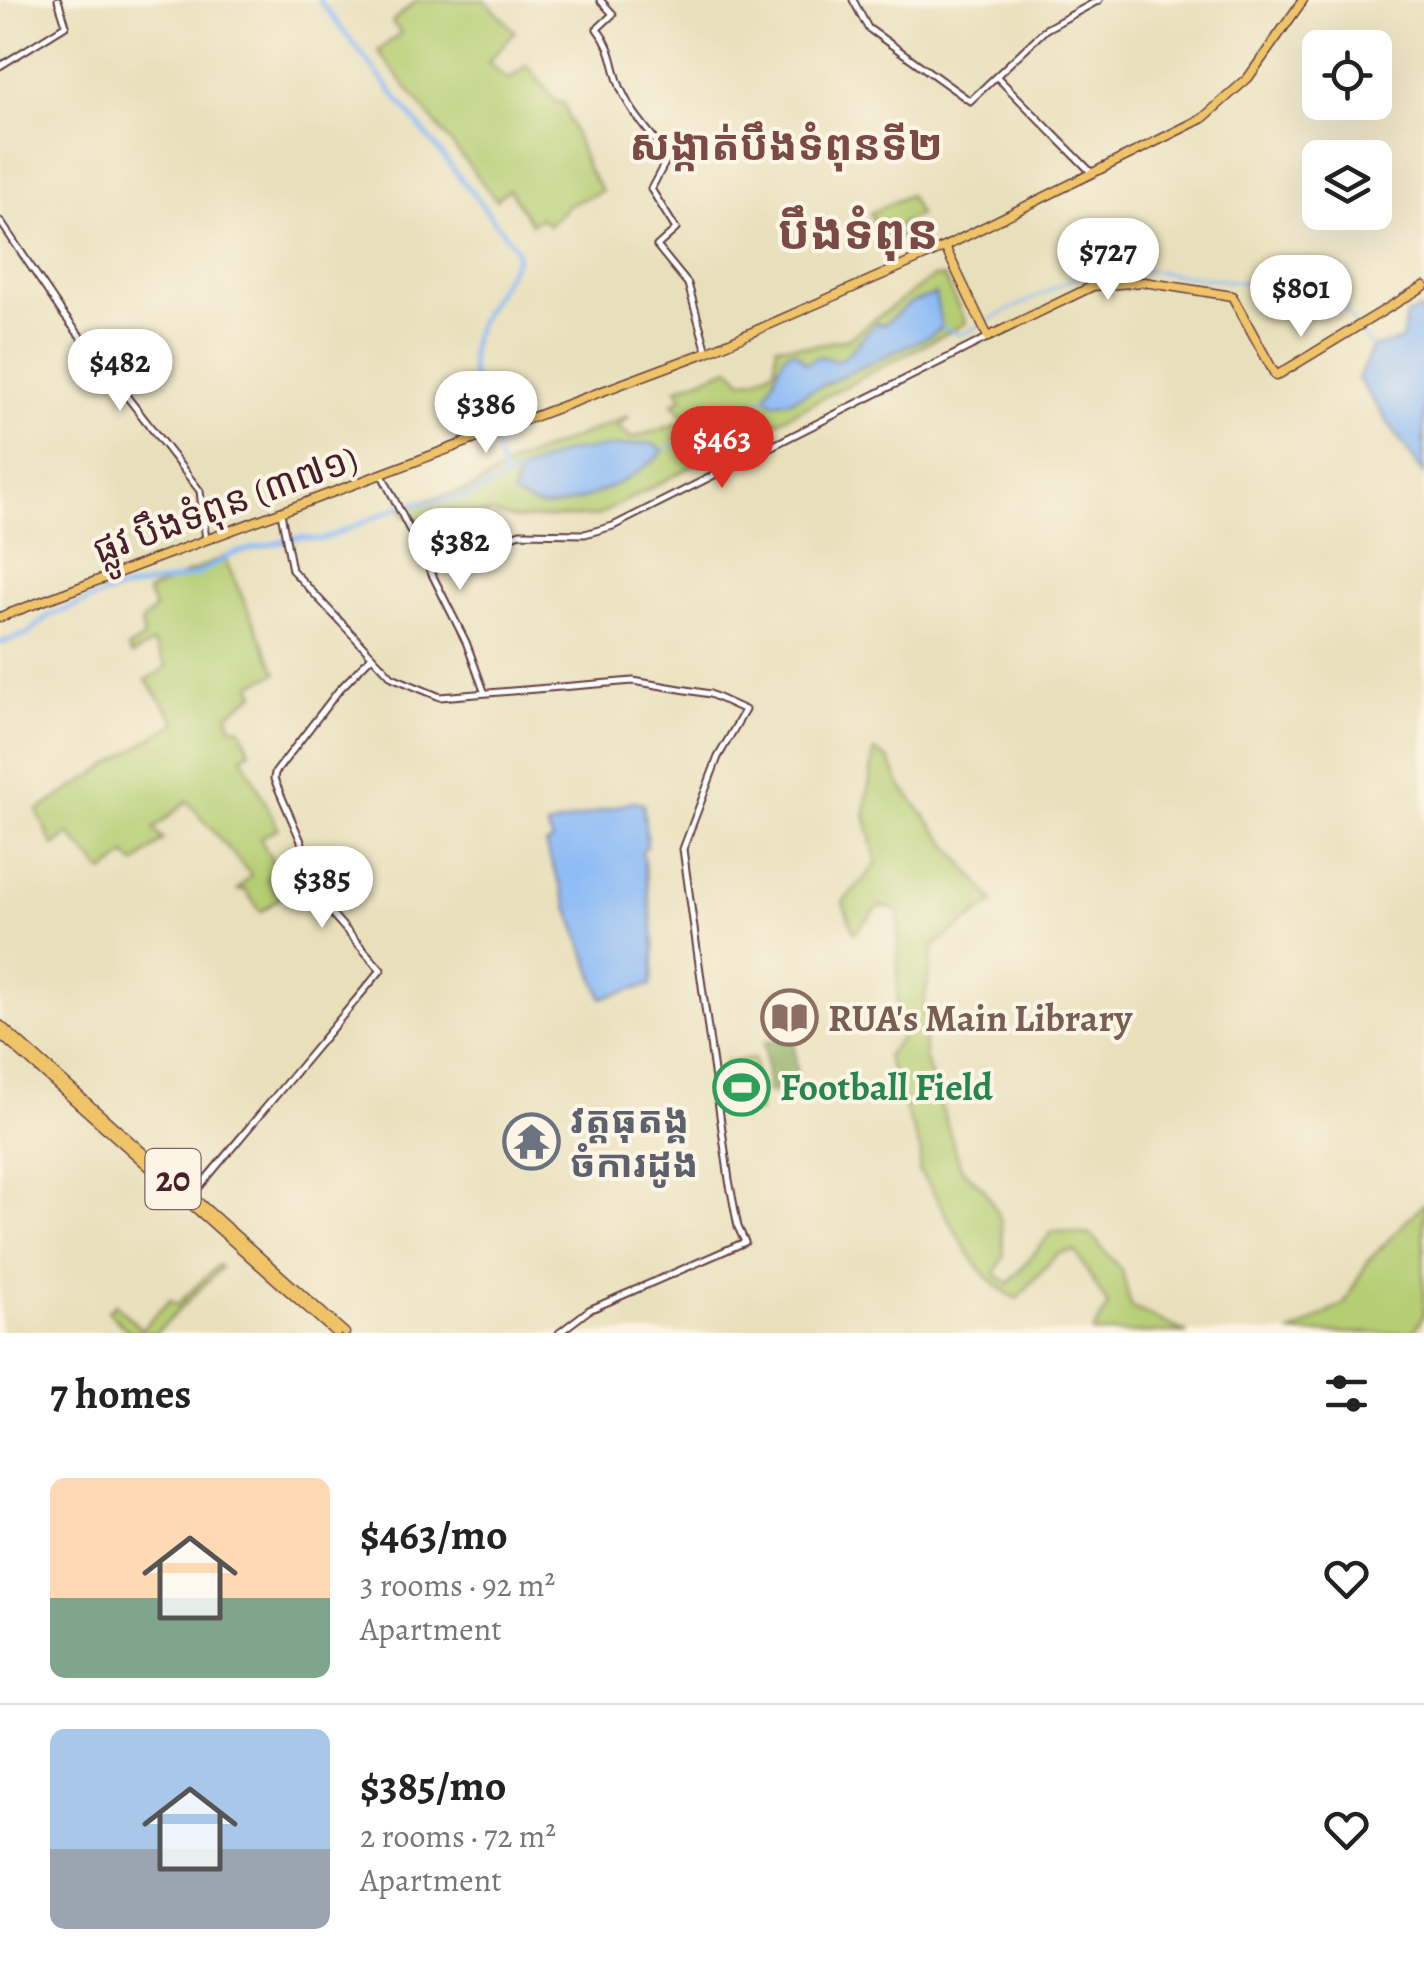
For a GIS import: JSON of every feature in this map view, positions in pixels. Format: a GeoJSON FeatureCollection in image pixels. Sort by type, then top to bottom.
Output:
{"type":"FeatureCollection","features":[{"type":"Feature","properties":{"kind":"main road","name":"ផ្លូវ បឹងទំពុន (៣៧១)"},"geometry":{"type":"LineString","coordinates":[[0,617],[707,352],[945,246],[1184,130],[1228,100],[1268,54],[1304,0]]}},
{"type":"Feature","properties":{"kind":"main road"},"geometry":{"type":"LineString","coordinates":[[945,246],[988,337],[1093,286],[1144,282],[1232,296],[1276,376],[1424,289]]}},
{"type":"Feature","properties":{"kind":"main road","name":"20"},"geometry":{"type":"LineString","coordinates":[[0,1025],[336,1333]]}},
{"type":"Feature","properties":{"kind":"main road","name":"20"},"geometry":{"type":"LineString","coordinates":[[0,1034],[345,1333]]}},
{"type":"Feature","properties":{"kind":"street"},"geometry":{"type":"LineString","coordinates":[[0,66],[66,26],[58,0]]}},
{"type":"Feature","properties":{"kind":"street"},"geometry":{"type":"LineString","coordinates":[[600,0],[613,14],[598,29],[614,54],[620,87],[632,112],[669,158],[650,188],[676,230],[657,246],[688,284],[707,352]]}},
{"type":"Feature","properties":{"kind":"street"},"geometry":{"type":"LineString","coordinates":[[853,0],[868,28],[970,101],[1046,29],[1099,0]]}},
{"type":"Feature","properties":{"kind":"street"},"geometry":{"type":"LineString","coordinates":[[997,77],[1092,175]]}},
{"type":"Feature","properties":{"kind":"street"},"geometry":{"type":"LineString","coordinates":[[0,220],[64,314],[200,491],[206,540]]}},
{"type":"Feature","properties":{"kind":"street"},"geometry":{"type":"LineString","coordinates":[[427,566],[520,533],[585,534],[613,526],[988,337]]}},
{"type":"Feature","properties":{"kind":"street"},"geometry":{"type":"LineString","coordinates":[[382,475],[397,512],[466,642],[484,691]]}},
{"type":"Feature","properties":{"kind":"street"},"geometry":{"type":"LineString","coordinates":[[280,513],[285,548],[294,573],[389,676],[440,697],[633,681],[710,694],[746,710],[718,756],[683,848],[729,1180],[738,1227],[745,1242],[589,1310],[559,1333]]}},
{"type":"Feature","properties":{"kind":"street"},"geometry":{"type":"LineString","coordinates":[[190,1199],[381,970],[333,915],[274,779],[324,708],[372,656]]}},
{"type":"Feature","properties":{"kind":"green space"},"geometry":{"type":"Polygon","coordinates":[[[417,0],[485,0],[515,31],[488,62],[508,80],[527,65],[557,103],[563,102],[587,168],[602,191],[569,205],[549,225],[540,218],[531,224],[509,189],[496,200],[378,51],[401,33],[392,22],[417,0]]]}},
{"type":"Feature","properties":{"kind":"green space"},"geometry":{"type":"Polygon","coordinates":[[[909,195],[919,215],[900,224],[905,235],[885,245],[870,213],[909,195]]]}},
{"type":"Feature","properties":{"kind":"green space"},"geometry":{"type":"Polygon","coordinates":[[[933,277],[944,277],[966,323],[597,516],[514,519],[492,513],[441,524],[405,517],[400,506],[472,489],[512,463],[629,416],[617,427],[632,438],[687,421],[673,403],[682,398],[677,388],[730,368],[743,380],[756,379],[775,368],[777,345],[811,346],[849,338],[933,277]]]}},
{"type":"Feature","properties":{"kind":"green space"},"geometry":{"type":"Polygon","coordinates":[[[224,557],[277,673],[251,685],[255,694],[228,714],[231,726],[241,728],[250,751],[242,756],[278,828],[260,838],[275,866],[267,879],[281,897],[261,912],[245,890],[238,890],[251,875],[187,801],[154,829],[163,840],[135,864],[126,855],[104,873],[69,834],[54,846],[37,811],[177,722],[146,680],[167,667],[153,643],[132,655],[128,648],[144,638],[141,623],[155,609],[147,592],[224,557]]]}},
{"type":"Feature","properties":{"kind":"green space"},"geometry":{"type":"Polygon","coordinates":[[[874,751],[889,759],[901,786],[994,902],[934,946],[924,1002],[925,1057],[961,1168],[985,1190],[1000,1218],[1004,1256],[995,1274],[1008,1284],[1053,1231],[1091,1235],[1122,1271],[1131,1307],[1187,1333],[1092,1333],[1108,1305],[1075,1251],[1057,1254],[1017,1299],[999,1288],[972,1259],[919,1172],[921,1152],[886,1056],[903,1035],[897,1007],[899,911],[880,906],[854,933],[843,902],[877,864],[865,813],[874,751]]]}},
{"type":"Feature","properties":{"kind":"green space"},"geometry":{"type":"Polygon","coordinates":[[[794,1040],[798,1091],[768,1093],[764,1042],[794,1040]]]}},
{"type":"Feature","properties":{"kind":"green space","name":"Football Field"},"geometry":{"type":"Polygon","coordinates":[[[754,1059],[759,1112],[729,1115],[724,1062],[754,1059]]]}},
{"type":"Feature","properties":{"kind":"green space"},"geometry":{"type":"Polygon","coordinates":[[[1424,1203],[1424,1314],[1413,1333],[1292,1333],[1344,1304],[1368,1261],[1424,1203]]]}},
{"type":"Feature","properties":{"kind":"green space"},"geometry":{"type":"Polygon","coordinates":[[[218,1265],[221,1268],[156,1333],[130,1333],[108,1311],[115,1304],[141,1329],[170,1300],[177,1305],[218,1265]]]}},
{"type":"Feature","properties":{"kind":"water"},"geometry":{"type":"Polygon","coordinates":[[[935,294],[942,327],[931,335],[791,400],[774,403],[766,397],[785,353],[795,351],[806,363],[820,356],[835,361],[844,358],[876,323],[883,325],[910,303],[935,294]]]}},
{"type":"Feature","properties":{"kind":"water"},"geometry":{"type":"Polygon","coordinates":[[[1419,310],[1424,317],[1424,475],[1358,379],[1372,348],[1402,340],[1406,315],[1419,310]]]}},
{"type":"Feature","properties":{"kind":"water"},"geometry":{"type":"Polygon","coordinates":[[[650,443],[664,450],[626,479],[589,496],[542,507],[512,495],[519,472],[566,452],[650,443]]]}},
{"type":"Feature","properties":{"kind":"water"},"geometry":{"type":"Polygon","coordinates":[[[634,801],[643,803],[647,847],[642,850],[653,935],[651,985],[602,998],[545,845],[553,841],[547,827],[634,801]]]}},
{"type":"Feature","properties":{"kind":"waterway"},"geometry":{"type":"LineString","coordinates":[[319,0],[516,248],[517,258],[483,315],[472,348],[471,366],[483,413]]}},
{"type":"Feature","properties":{"kind":"waterway"},"geometry":{"type":"LineString","coordinates":[[985,322],[1087,272],[1126,268],[1334,294],[1372,348]]}},
{"type":"Feature","properties":{"kind":"waterway"},"geometry":{"type":"LineString","coordinates":[[942,327],[961,335],[978,326]]}},
{"type":"Feature","properties":{"kind":"waterway"},"geometry":{"type":"LineString","coordinates":[[664,450],[766,397]]}},
{"type":"Feature","properties":{"kind":"waterway"},"geometry":{"type":"LineString","coordinates":[[496,446],[503,478]]}},
{"type":"Feature","properties":{"kind":"waterway"},"geometry":{"type":"LineString","coordinates":[[0,643],[28,634],[48,616],[115,591],[194,576],[235,553],[301,537],[321,540],[402,506],[466,497],[519,472]]}},
{"type":"Feature","properties":{"kind":"place","name":"RUA's Main Library"},"geometry":{"type":"Point","coordinates":[789,1018]}},
{"type":"Feature","properties":{"kind":"place","name":"Football Field"},"geometry":{"type":"Point","coordinates":[741,1087]}},
{"type":"Feature","properties":{"kind":"place","name":"វត្តធុតង្គ ចំការដូង"},"geometry":{"type":"Point","coordinates":[531,1142]}},
{"type":"Feature","properties":{"kind":"district","name":"សង្កាត់បឹងទំពុនទី២"},"geometry":{"type":"Point","coordinates":[786,145]}},
{"type":"Feature","properties":{"kind":"district","name":"បឹងទំពុន"},"geometry":{"type":"Point","coordinates":[858,233]}}]}
